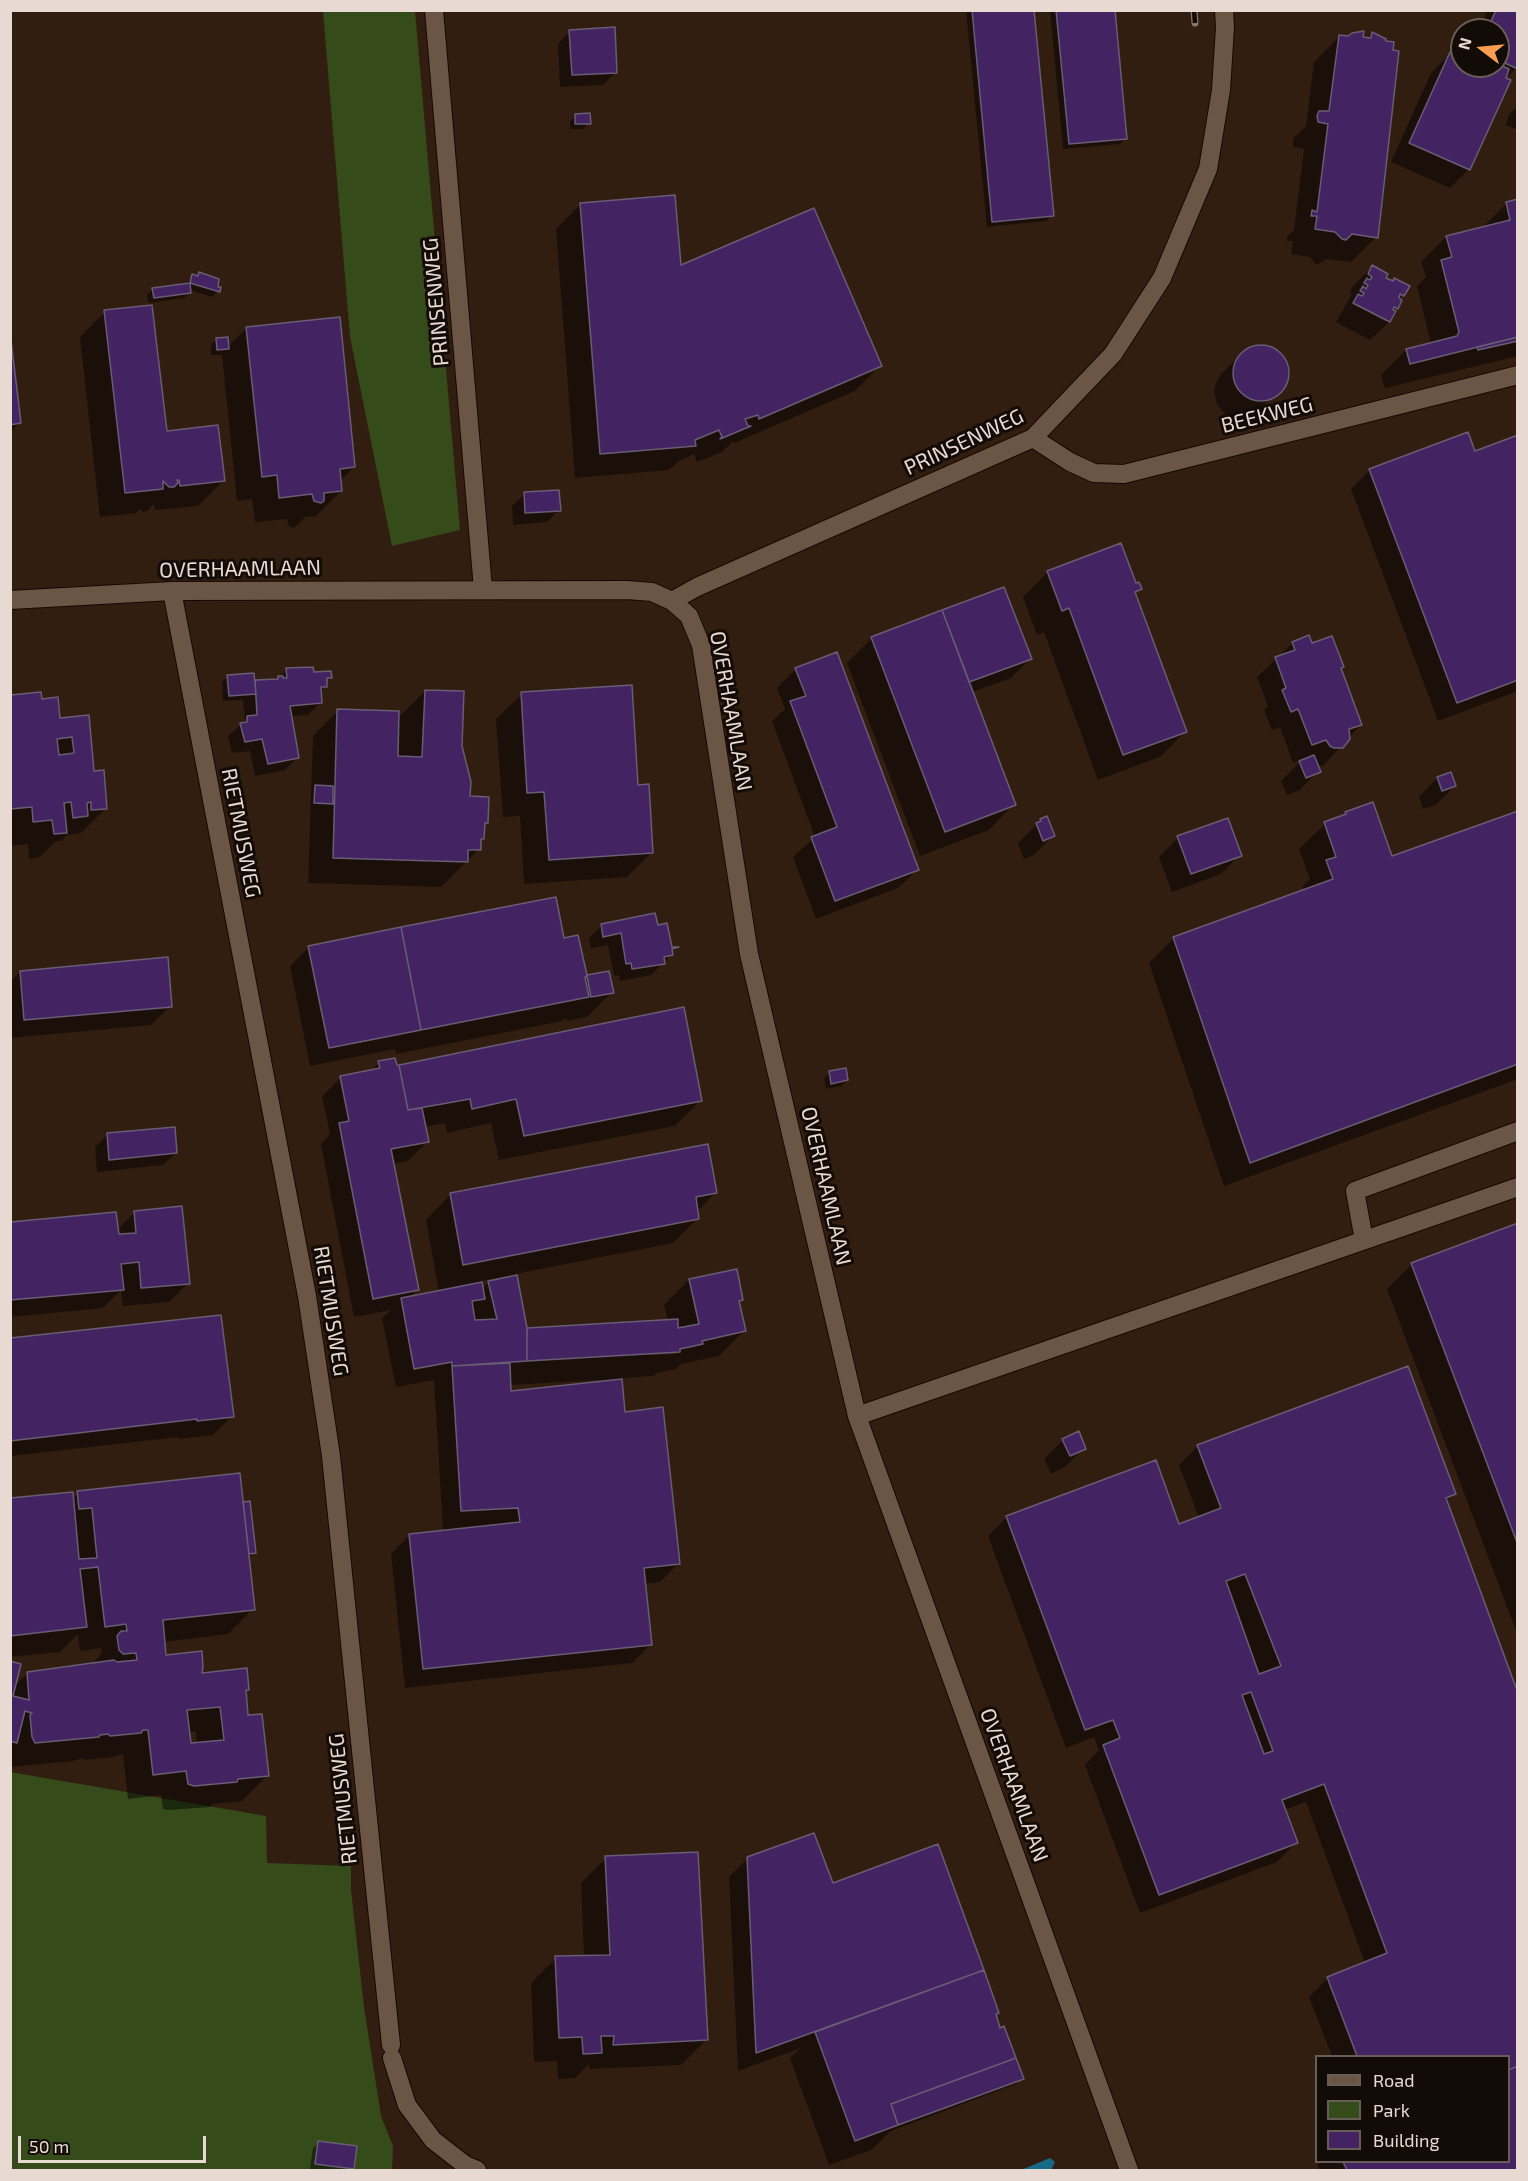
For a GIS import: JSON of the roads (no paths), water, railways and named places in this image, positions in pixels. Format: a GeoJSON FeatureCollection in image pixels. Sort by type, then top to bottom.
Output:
{"type":"FeatureCollection","features":[{"type":"Feature","properties":{"kind":"street","name":"PRINSENWEG"},"geometry":{"type":"LineString","coordinates":[[434,10],[483,589]]}},
{"type":"Feature","properties":{"kind":"street","name":"PRINSENWEG"},"geometry":{"type":"LineString","coordinates":[[672,601],[697,587],[1033,438],[1113,354],[1162,278],[1208,170],[1221,90],[1224,10]]}},
{"type":"Feature","properties":{"kind":"street","name":"BEEKWEG"},"geometry":{"type":"LineString","coordinates":[[1033,438],[1070,462],[1094,473],[1124,474],[1518,375]]}},
{"type":"Feature","properties":{"kind":"street","name":"OVERHAAMLAAN"},"geometry":{"type":"LineString","coordinates":[[10,600],[172,591],[627,590],[652,592],[672,601],[689,616],[701,645],[749,954],[857,1416],[1129,2170]]}},
{"type":"Feature","properties":{"kind":"street","name":"RIETMUSWEG"},"geometry":{"type":"LineString","coordinates":[[172,591],[307,1296],[329,1444],[392,2052],[407,2105],[433,2140],[465,2165],[477,2170]]}},
{"type":"Feature","properties":{"kind":"street"},"geometry":{"type":"LineString","coordinates":[[1364,1240],[1356,1191],[1518,1131]]}},
{"type":"Feature","properties":{"kind":"street"},"geometry":{"type":"LineString","coordinates":[[857,1416],[1518,1187]]}},
{"type":"Feature","properties":{"kind":"water"},"geometry":{"type":"Polygon","coordinates":[[[1050,2158],[1055,2162],[1051,2170],[1021,2170],[1050,2158]]]}},
{"type":"Feature","properties":{"kind":"railway"},"geometry":{"type":"LineString","coordinates":[[1194,10],[1195,23]]}}]}
